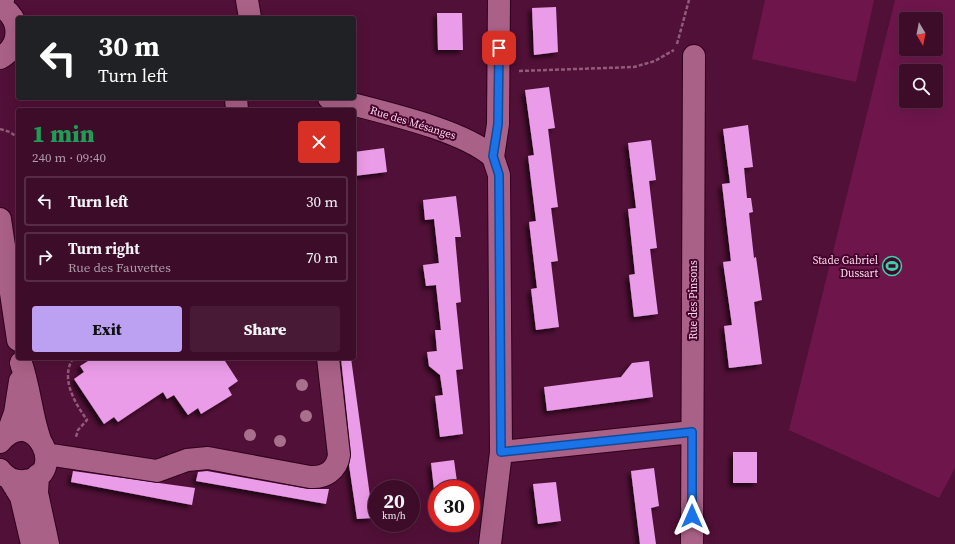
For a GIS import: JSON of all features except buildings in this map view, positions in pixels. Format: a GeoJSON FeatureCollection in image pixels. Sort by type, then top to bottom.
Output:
{"type":"FeatureCollection","features":[{"type":"Feature","properties":{"kind":"street"},"geometry":{"type":"LineString","coordinates":[[3,0],[0,6],[13,18],[16,28]]}},
{"type":"Feature","properties":{"kind":"street"},"geometry":{"type":"LineString","coordinates":[[247,0],[250,16]]}},
{"type":"Feature","properties":{"kind":"street"},"geometry":{"type":"LineString","coordinates":[[490,544],[501,452],[499,175],[493,156],[498,124],[499,0]]}},
{"type":"Feature","properties":{"kind":"street"},"geometry":{"type":"LineString","coordinates":[[0,58],[13,47],[16,39]]}},
{"type":"Feature","properties":{"kind":"street","name":"Rue des Pinsons"},"geometry":{"type":"LineString","coordinates":[[692,544],[694,56]]}},
{"type":"Feature","properties":{"kind":"street","name":"Rue des Mésanges"},"geometry":{"type":"LineString","coordinates":[[335,100],[443,131],[475,144],[493,156]]}},
{"type":"Feature","properties":{"kind":"street"},"geometry":{"type":"LineString","coordinates":[[0,219],[16,327]]}},
{"type":"Feature","properties":{"kind":"street"},"geometry":{"type":"LineString","coordinates":[[4,439],[15,414],[21,360]]}},
{"type":"Feature","properties":{"kind":"street"},"geometry":{"type":"LineString","coordinates":[[3,473],[25,481],[38,475],[44,467],[43,447],[33,419],[28,385],[21,360]]}},
{"type":"Feature","properties":{"kind":"street"},"geometry":{"type":"LineString","coordinates":[[4,439],[14,432],[25,431],[32,433],[43,447],[72,458],[149,470],[164,469],[195,458],[208,458],[310,477],[328,474],[336,466],[339,448],[328,360]]}},
{"type":"Feature","properties":{"kind":"street"},"geometry":{"type":"LineString","coordinates":[[501,452],[692,432]]}},
{"type":"Feature","properties":{"kind":"street"},"geometry":{"type":"LineString","coordinates":[[3,473],[21,497],[32,544]]}},
{"type":"Feature","properties":{"kind":"street"},"geometry":{"type":"LineString","coordinates":[[38,475],[37,494],[48,544]]}},
{"type":"Feature","properties":{"kind":"path"},"geometry":{"type":"LineString","coordinates":[[499,72],[634,66],[655,62],[675,50],[689,0]]}},
{"type":"Feature","properties":{"kind":"path"},"geometry":{"type":"LineString","coordinates":[[0,129],[10,132],[16,136]]}},
{"type":"Feature","properties":{"kind":"path"},"geometry":{"type":"LineString","coordinates":[[72,360],[68,378],[70,391],[76,404],[87,420],[78,430],[72,458]]}},
{"type":"Feature","properties":{"kind":"shaded area"},"geometry":{"type":"Polygon","coordinates":[[[765,0],[874,0],[856,82],[752,59],[765,0]]]}},
{"type":"Feature","properties":{"kind":"shaded area","name":"Stade Gabriel Dussart"},"geometry":{"type":"Polygon","coordinates":[[[895,0],[955,0],[955,468],[939,498],[789,430],[895,0]]]}},
{"type":"Feature","properties":{"kind":"place","name":"Stade Gabriel Dussart"},"geometry":{"type":"Point","coordinates":[892,266]}},
{"type":"Feature","properties":{"kind":"route"},"geometry":{"type":"LineString","coordinates":[[499,48],[498,124],[493,156],[499,175],[501,452],[692,432],[692,516]]}}]}
